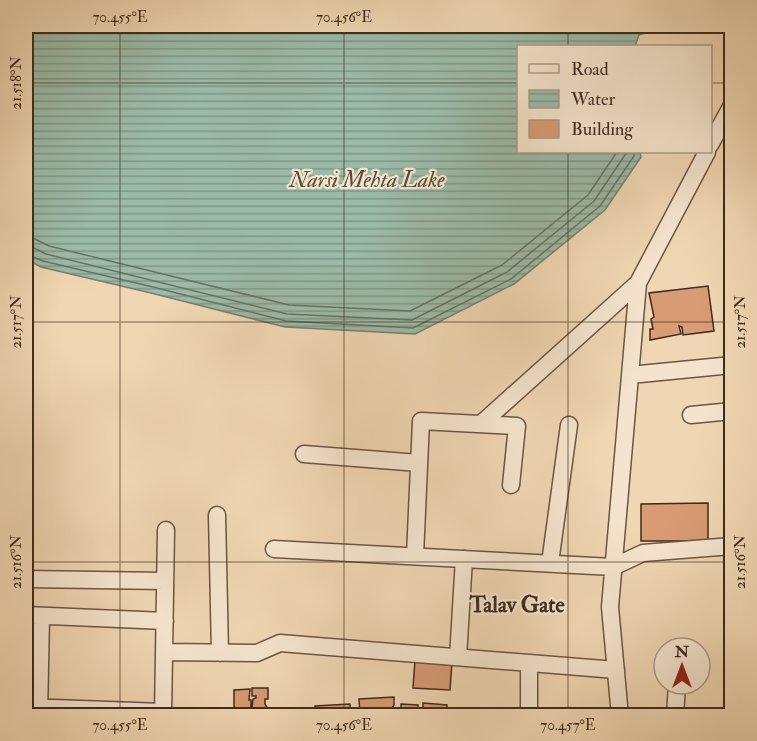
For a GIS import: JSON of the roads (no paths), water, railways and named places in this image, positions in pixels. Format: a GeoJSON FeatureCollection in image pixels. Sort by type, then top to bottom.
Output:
{"type":"FeatureCollection","features":[{"type":"Feature","properties":{"kind":"street"},"geometry":{"type":"LineString","coordinates":[[712,143],[732,105]]}},
{"type":"Feature","properties":{"kind":"street"},"geometry":{"type":"LineString","coordinates":[[482,423],[638,284],[706,153]]}},
{"type":"Feature","properties":{"kind":"street"},"geometry":{"type":"LineString","coordinates":[[621,716],[610,607],[638,284]]}},
{"type":"Feature","properties":{"kind":"street"},"geometry":{"type":"LineString","coordinates":[[630,375],[732,365]]}},
{"type":"Feature","properties":{"kind":"street"},"geometry":{"type":"LineString","coordinates":[[691,415],[732,411]]}},
{"type":"Feature","properties":{"kind":"street"},"geometry":{"type":"LineString","coordinates":[[414,556],[421,421],[517,426],[511,485]]}},
{"type":"Feature","properties":{"kind":"street"},"geometry":{"type":"LineString","coordinates":[[550,563],[569,425]]}},
{"type":"Feature","properties":{"kind":"street"},"geometry":{"type":"LineString","coordinates":[[304,454],[419,462]]}},
{"type":"Feature","properties":{"kind":"street"},"geometry":{"type":"LineString","coordinates":[[217,515],[220,653]]}},
{"type":"Feature","properties":{"kind":"street"},"geometry":{"type":"LineString","coordinates":[[165,621],[33,616],[35,710],[163,714],[165,621],[166,530]]}},
{"type":"Feature","properties":{"kind":"street"},"geometry":{"type":"LineString","coordinates":[[274,549],[613,567],[643,554],[732,546]]}},
{"type":"Feature","properties":{"kind":"street"},"geometry":{"type":"LineString","coordinates":[[458,657],[464,559]]}},
{"type":"Feature","properties":{"kind":"street"},"geometry":{"type":"LineString","coordinates":[[26,579],[165,582]]}},
{"type":"Feature","properties":{"kind":"street"},"geometry":{"type":"LineString","coordinates":[[164,652],[257,653],[280,643],[616,670]]}},
{"type":"Feature","properties":{"kind":"street"},"geometry":{"type":"LineString","coordinates":[[529,663],[529,716]]}},
{"type":"Feature","properties":{"kind":"street"},"geometry":{"type":"LineString","coordinates":[[675,716],[676,696]]}},
{"type":"Feature","properties":{"kind":"water","name":"Narsi Mehta Lake"},"geometry":{"type":"Polygon","coordinates":[[[26,26],[666,26],[639,35],[635,45],[517,45],[517,153],[640,153],[641,157],[605,210],[514,284],[415,334],[285,327],[41,267],[26,259],[26,26]]]}},
{"type":"Feature","properties":{"kind":"district","name":"Talav Gate"},"geometry":{"type":"Point","coordinates":[517,604]}}]}
